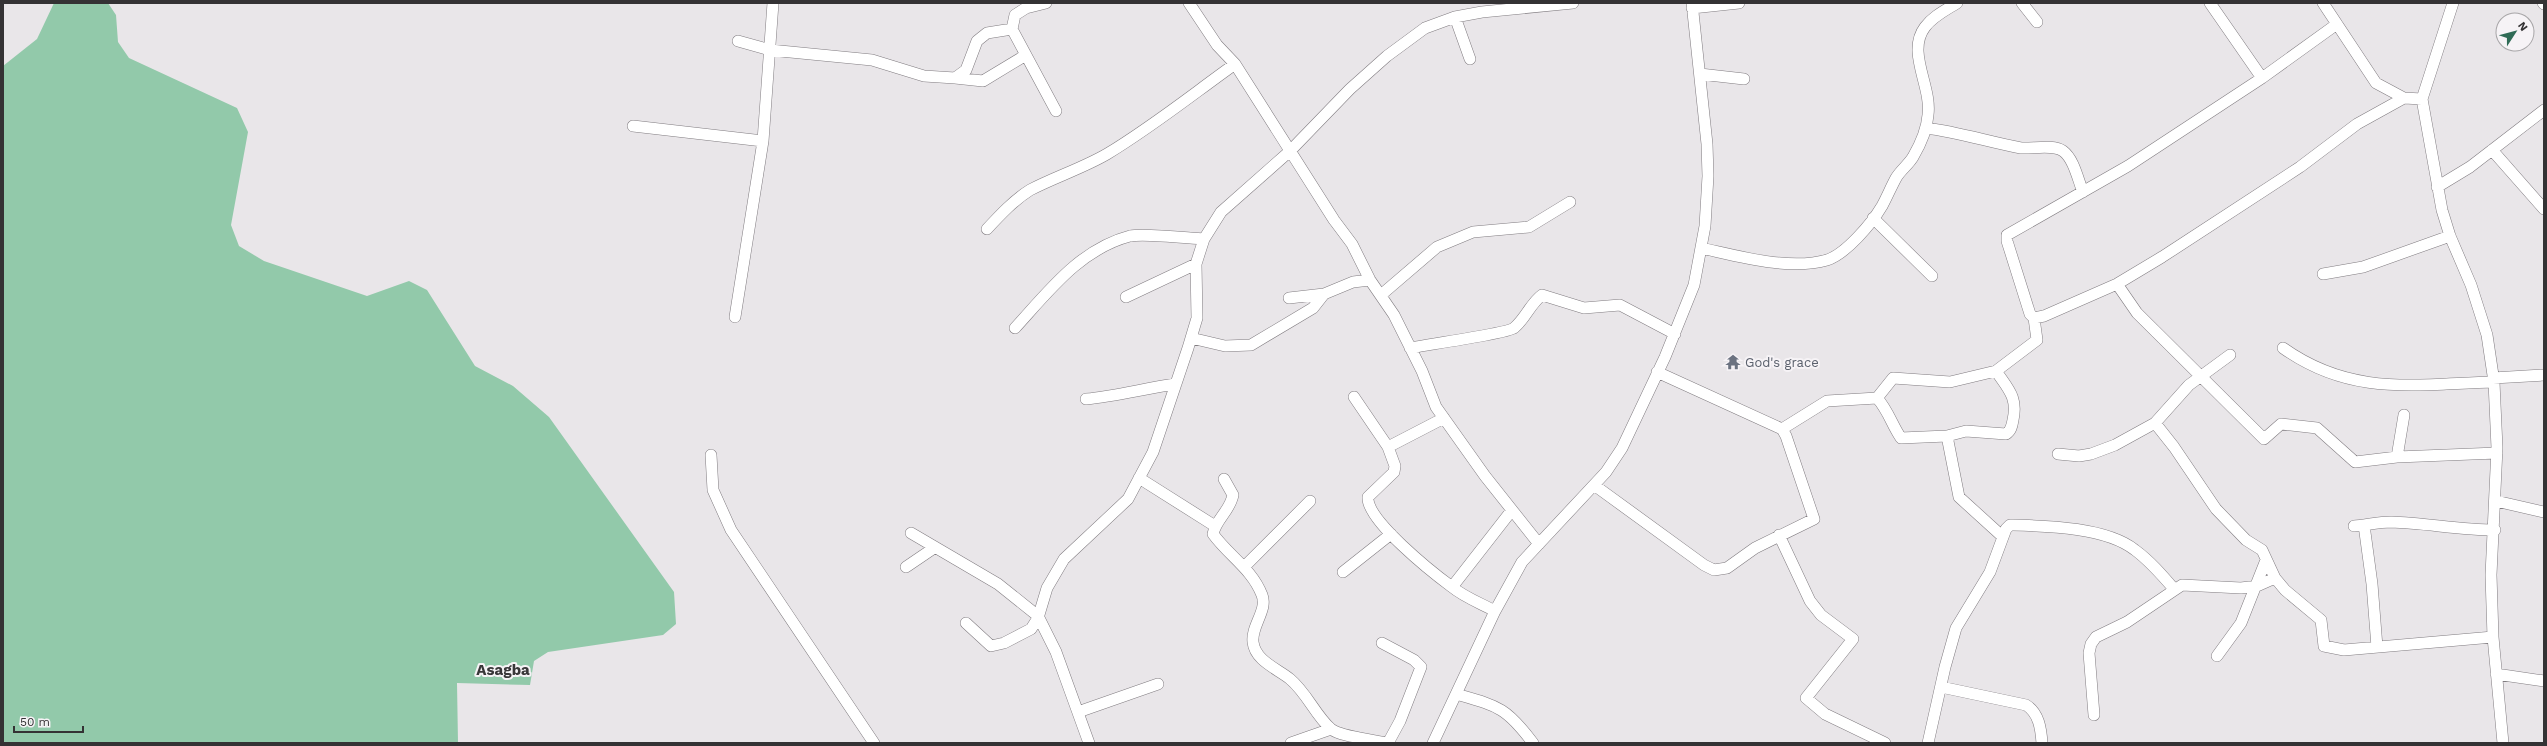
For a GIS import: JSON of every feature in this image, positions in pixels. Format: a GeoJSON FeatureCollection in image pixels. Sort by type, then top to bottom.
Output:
{"type":"FeatureCollection","features":[{"type":"Feature","properties":{"kind":"street"},"geometry":{"type":"LineString","coordinates":[[735,317],[763,141],[773,3]]}},
{"type":"Feature","properties":{"kind":"street"},"geometry":{"type":"LineString","coordinates":[[1046,3],[1012,12],[1012,29],[1056,110]]}},
{"type":"Feature","properties":{"kind":"street"},"geometry":{"type":"LineString","coordinates":[[1189,3],[1217,46],[1235,64],[1290,151],[1352,244],[1370,280],[1381,295],[1410,348],[1436,407],[1485,476],[1538,544]]}},
{"type":"Feature","properties":{"kind":"street"},"geometry":{"type":"LineString","coordinates":[[966,623],[991,646],[1004,643],[1031,629],[1038,616],[1047,588],[1064,559],[1128,499],[1153,452],[1191,338],[1197,318],[1196,264],[1204,239],[1221,212],[1290,151],[1344,95],[1386,56],[1425,28],[1455,17],[1499,6],[1573,3]]}},
{"type":"Feature","properties":{"kind":"street"},"geometry":{"type":"LineString","coordinates":[[1433,743],[1495,611],[1522,562],[1594,485],[1622,448],[1675,334],[1694,285],[1708,199],[1707,144],[1692,5],[1739,3]]}},
{"type":"Feature","properties":{"kind":"street"},"geometry":{"type":"LineString","coordinates":[[1701,248],[1755,260],[1797,263],[1827,260],[1849,246],[1882,206],[1896,178],[1912,158],[1926,128],[1929,114],[1927,92],[1918,54],[1919,37],[1926,26],[1956,3]]}},
{"type":"Feature","properties":{"kind":"street"},"geometry":{"type":"LineString","coordinates":[[2022,3],[2037,22]]}},
{"type":"Feature","properties":{"kind":"street"},"geometry":{"type":"LineString","coordinates":[[2210,3],[2262,78]]}},
{"type":"Feature","properties":{"kind":"street"},"geometry":{"type":"LineString","coordinates":[[2323,3],[2376,83],[2404,98],[2422,99]]}},
{"type":"Feature","properties":{"kind":"street"},"geometry":{"type":"LineString","coordinates":[[2453,3],[2422,99],[2437,187],[2450,236],[2471,285],[2487,335],[2493,380],[2497,452],[2495,530],[2491,575],[2493,637],[2503,743]]}},
{"type":"Feature","properties":{"kind":"street"},"geometry":{"type":"LineString","coordinates":[[1455,17],[1470,59]]}},
{"type":"Feature","properties":{"kind":"street"},"geometry":{"type":"LineString","coordinates":[[1782,430],[1827,401],[1877,398],[1893,378],[1950,382],[1996,371],[2037,340],[2034,318],[2030,314],[2006,241],[2007,234],[2128,166],[2262,78],[2337,24]]}},
{"type":"Feature","properties":{"kind":"street"},"geometry":{"type":"LineString","coordinates":[[955,78],[966,70],[977,41],[987,33],[1012,29]]}},
{"type":"Feature","properties":{"kind":"street"},"geometry":{"type":"LineString","coordinates":[[738,41],[770,50],[872,60],[924,76],[983,81],[1026,55]]}},
{"type":"Feature","properties":{"kind":"street"},"geometry":{"type":"LineString","coordinates":[[987,228],[1018,199],[1030,190],[1084,164],[1095,161],[1127,142],[1235,64]]}},
{"type":"Feature","properties":{"kind":"street"},"geometry":{"type":"LineString","coordinates":[[1700,74],[1744,79]]}},
{"type":"Feature","properties":{"kind":"street"},"geometry":{"type":"LineString","coordinates":[[2034,318],[2076,304],[2117,284],[2216,223],[2300,167],[2357,124],[2404,98]]}},
{"type":"Feature","properties":{"kind":"street"},"geometry":{"type":"LineString","coordinates":[[2437,187],[2470,167],[2544,110]]}},
{"type":"Feature","properties":{"kind":"street"},"geometry":{"type":"LineString","coordinates":[[633,126],[763,141]]}},
{"type":"Feature","properties":{"kind":"street"},"geometry":{"type":"LineString","coordinates":[[1926,128],[1955,131],[2022,148],[2054,148],[2063,151],[2070,160],[2083,192]]}},
{"type":"Feature","properties":{"kind":"street"},"geometry":{"type":"LineString","coordinates":[[2492,150],[2544,209]]}},
{"type":"Feature","properties":{"kind":"street"},"geometry":{"type":"LineString","coordinates":[[1381,295],[1437,247],[1473,232],[1529,226],[1570,202]]}},
{"type":"Feature","properties":{"kind":"street"},"geometry":{"type":"LineString","coordinates":[[1873,218],[1932,276]]}},
{"type":"Feature","properties":{"kind":"street"},"geometry":{"type":"LineString","coordinates":[[1014,328],[1074,266],[1094,252],[1131,236],[1204,239]]}},
{"type":"Feature","properties":{"kind":"street"},"geometry":{"type":"LineString","coordinates":[[2323,274],[2363,267],[2450,236]]}},
{"type":"Feature","properties":{"kind":"street"},"geometry":{"type":"LineString","coordinates":[[1126,297],[1196,264]]}},
{"type":"Feature","properties":{"kind":"street"},"geometry":{"type":"LineString","coordinates":[[1288,298],[1324,294],[1353,282],[1370,280]]}},
{"type":"Feature","properties":{"kind":"street"},"geometry":{"type":"LineString","coordinates":[[2117,284],[2137,313],[2264,439],[2281,424],[2317,428],[2356,462],[2397,457],[2497,452]]}},
{"type":"Feature","properties":{"kind":"street"},"geometry":{"type":"LineString","coordinates":[[1191,338],[1225,346],[1251,344],[1314,308],[1324,294]]}},
{"type":"Feature","properties":{"kind":"street"},"geometry":{"type":"LineString","coordinates":[[1410,348],[1513,329],[1526,314],[1533,301],[1542,295],[1584,308],[1620,305],[1675,334]]}},
{"type":"Feature","properties":{"kind":"street"},"geometry":{"type":"LineString","coordinates":[[2283,348],[2304,363],[2332,375],[2364,383],[2397,386],[2544,375]]}},
{"type":"Feature","properties":{"kind":"street"},"geometry":{"type":"LineString","coordinates":[[2058,454],[2079,456],[2091,454],[2115,446],[2155,423],[2189,385],[2230,355]]}},
{"type":"Feature","properties":{"kind":"street"},"geometry":{"type":"LineString","coordinates":[[1877,398],[1885,407],[1893,427],[1902,438],[1947,436],[1966,431],[1998,435],[2010,432],[2015,413],[2014,400],[1996,371]]}},
{"type":"Feature","properties":{"kind":"street"},"geometry":{"type":"LineString","coordinates":[[1594,485],[1704,565],[1714,570],[1726,568],[1779,536],[1814,520],[1786,436],[1782,430],[1657,372]]}},
{"type":"Feature","properties":{"kind":"street"},"geometry":{"type":"LineString","coordinates":[[1086,399],[1118,396],[1136,390],[1176,384]]}},
{"type":"Feature","properties":{"kind":"street"},"geometry":{"type":"LineString","coordinates":[[1354,398],[1388,447],[1395,466],[1394,472],[1368,497],[1367,502],[1370,509],[1391,534],[1452,588],[1495,611]]}},
{"type":"Feature","properties":{"kind":"street"},"geometry":{"type":"LineString","coordinates":[[2397,457],[2404,415]]}},
{"type":"Feature","properties":{"kind":"street"},"geometry":{"type":"LineString","coordinates":[[1388,447],[1444,418]]}},
{"type":"Feature","properties":{"kind":"street"},"geometry":{"type":"LineString","coordinates":[[2155,423],[2174,447],[2216,509],[2246,540],[2262,550],[2275,578],[2285,590],[2321,620],[2324,646],[2344,650],[2493,637]]}},
{"type":"Feature","properties":{"kind":"street"},"geometry":{"type":"LineString","coordinates":[[1947,436],[1959,497],[2003,537]]}},
{"type":"Feature","properties":{"kind":"street"},"geometry":{"type":"LineString","coordinates":[[711,455],[713,490],[730,530],[874,743]]}},
{"type":"Feature","properties":{"kind":"street"},"geometry":{"type":"LineString","coordinates":[[1139,478],[1215,526]]}},
{"type":"Feature","properties":{"kind":"street"},"geometry":{"type":"LineString","coordinates":[[1224,479],[1233,495],[1232,504],[1215,526],[1213,534],[1254,579],[1263,597],[1262,608],[1255,627],[1253,641],[1255,650],[1269,665],[1291,680],[1331,729]]}},
{"type":"Feature","properties":{"kind":"street"},"geometry":{"type":"LineString","coordinates":[[1244,567],[1310,501]]}},
{"type":"Feature","properties":{"kind":"street"},"geometry":{"type":"LineString","coordinates":[[2496,501],[2544,512]]}},
{"type":"Feature","properties":{"kind":"street"},"geometry":{"type":"LineString","coordinates":[[1452,588],[1512,510]]}},
{"type":"Feature","properties":{"kind":"street"},"geometry":{"type":"LineString","coordinates":[[2377,647],[2372,584],[2359,526],[2388,522],[2424,524],[2462,530],[2495,530]]}},
{"type":"Feature","properties":{"kind":"street"},"geometry":{"type":"LineString","coordinates":[[1928,743],[1956,628],[1990,572],[2003,537],[2010,525],[2070,527],[2102,536],[2134,549],[2174,589]]}},
{"type":"Feature","properties":{"kind":"street"},"geometry":{"type":"LineString","coordinates":[[911,533],[934,548],[998,584],[1038,616],[1056,652],[1089,743]]}},
{"type":"Feature","properties":{"kind":"street"},"geometry":{"type":"LineString","coordinates":[[1343,572],[1391,534]]}},
{"type":"Feature","properties":{"kind":"street"},"geometry":{"type":"LineString","coordinates":[[1779,536],[1810,601],[1821,615],[1853,639],[1806,698],[1825,714],[1885,743]]}},
{"type":"Feature","properties":{"kind":"street"},"geometry":{"type":"LineString","coordinates":[[906,567],[934,548]]}},
{"type":"Feature","properties":{"kind":"street"},"geometry":{"type":"LineString","coordinates":[[2217,656],[2241,623],[2257,586],[2266,560]]}},
{"type":"Feature","properties":{"kind":"street"},"geometry":{"type":"LineString","coordinates":[[2257,586],[2275,578]]}},
{"type":"Feature","properties":{"kind":"street"},"geometry":{"type":"LineString","coordinates":[[2094,716],[2090,679],[2091,644],[2096,637],[2127,622],[2182,585],[2222,588],[2257,586],[2285,590]]}},
{"type":"Feature","properties":{"kind":"street"},"geometry":{"type":"LineString","coordinates":[[1291,743],[1331,729],[1387,743],[1400,721],[1421,667],[1414,660],[1382,643]]}},
{"type":"Feature","properties":{"kind":"street"},"geometry":{"type":"LineString","coordinates":[[2496,674],[2544,681]]}},
{"type":"Feature","properties":{"kind":"street"},"geometry":{"type":"LineString","coordinates":[[1078,712],[1158,684]]}},
{"type":"Feature","properties":{"kind":"street"},"geometry":{"type":"LineString","coordinates":[[1941,687],[2026,705],[2033,709],[2039,723],[2042,743]]}},
{"type":"Feature","properties":{"kind":"street"},"geometry":{"type":"LineString","coordinates":[[1456,694],[1504,710],[1518,723],[1533,743]]}},
{"type":"Feature","properties":{"kind":"green space"},"geometry":{"type":"Polygon","coordinates":[[[54,3],[108,3],[116,15],[118,42],[129,58],[237,108],[248,132],[231,225],[239,246],[264,261],[367,296],[409,281],[427,290],[475,366],[513,386],[549,417],[674,592],[676,624],[663,635],[548,652],[534,661],[530,685],[457,683],[458,743],[3,743],[3,66],[37,39],[54,3]]]}},
{"type":"Feature","properties":{"kind":"place","name":"God's grace"},"geometry":{"type":"Point","coordinates":[1733,362]}},
{"type":"Feature","properties":{"kind":"district","name":"Asagba"},"geometry":{"type":"Point","coordinates":[503,670]}}]}
